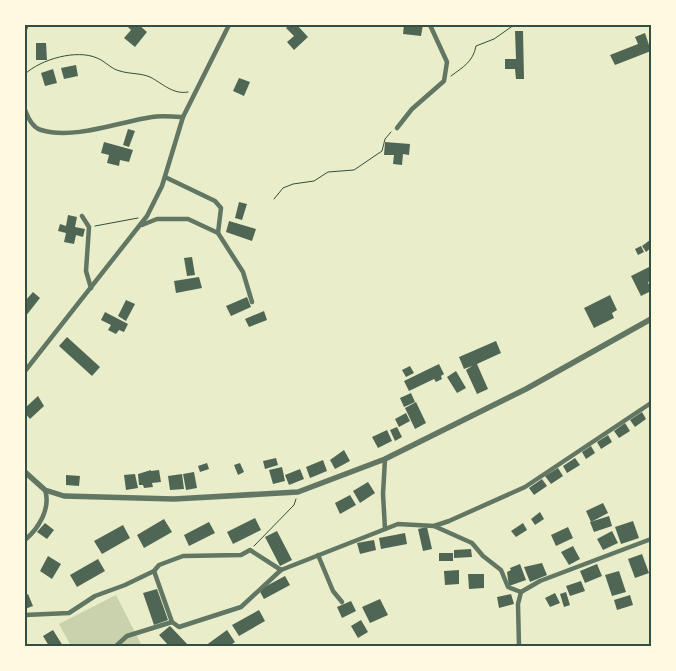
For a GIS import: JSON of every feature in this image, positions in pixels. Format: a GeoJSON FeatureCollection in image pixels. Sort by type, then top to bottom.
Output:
{"type":"FeatureCollection","features":[{"type":"Feature","properties":{"kind":"street"},"geometry":{"type":"LineString","coordinates":[[25,372],[142,225],[165,176],[183,117],[229,25]]}},
{"type":"Feature","properties":{"kind":"street"},"geometry":{"type":"LineString","coordinates":[[397,128],[412,109],[444,81],[447,62],[430,25]]}},
{"type":"Feature","properties":{"kind":"street"},"geometry":{"type":"LineString","coordinates":[[25,110],[29,119],[39,130],[56,133],[92,130],[153,117],[183,117]]}},
{"type":"Feature","properties":{"kind":"street"},"geometry":{"type":"LineString","coordinates":[[165,176],[215,201],[221,208],[218,233]]}},
{"type":"Feature","properties":{"kind":"street"},"geometry":{"type":"LineString","coordinates":[[82,216],[89,227],[86,271],[91,288]]}},
{"type":"Feature","properties":{"kind":"street"},"geometry":{"type":"LineString","coordinates":[[142,225],[157,220],[188,219],[218,233],[243,272],[252,302]]}},
{"type":"Feature","properties":{"kind":"street"},"geometry":{"type":"LineString","coordinates":[[27,473],[45,490],[64,496],[174,499],[298,492],[385,459],[526,389],[651,320]]}},
{"type":"Feature","properties":{"kind":"street"},"geometry":{"type":"LineString","coordinates":[[154,571],[172,622],[180,627],[241,607],[281,570],[398,524],[434,526],[449,521],[525,487],[651,403]]}},
{"type":"Feature","properties":{"kind":"street"},"geometry":{"type":"LineString","coordinates":[[385,459],[383,494],[385,529]]}},
{"type":"Feature","properties":{"kind":"street"},"geometry":{"type":"LineString","coordinates":[[25,540],[39,528],[48,499],[45,490]]}},
{"type":"Feature","properties":{"kind":"street"},"geometry":{"type":"LineString","coordinates":[[434,526],[472,544],[500,570],[508,587],[521,592]]}},
{"type":"Feature","properties":{"kind":"street"},"geometry":{"type":"LineString","coordinates":[[519,646],[518,604],[521,592],[540,581],[651,539]]}},
{"type":"Feature","properties":{"kind":"street"},"geometry":{"type":"LineString","coordinates":[[25,615],[69,614],[95,596],[154,571],[159,565],[183,556],[241,555],[250,550],[281,570]]}},
{"type":"Feature","properties":{"kind":"street"},"geometry":{"type":"LineString","coordinates":[[318,555],[333,591],[342,602]]}},
{"type":"Feature","properties":{"kind":"street"},"geometry":{"type":"LineString","coordinates":[[116,646],[127,636],[172,622]]}},
{"type":"Feature","properties":{"kind":"path"},"geometry":{"type":"LineString","coordinates":[[25,36],[28,25]]}},
{"type":"Feature","properties":{"kind":"path"},"geometry":{"type":"LineString","coordinates":[[444,81],[467,65],[474,56],[476,46],[483,41],[494,39],[514,25]]}},
{"type":"Feature","properties":{"kind":"path"},"geometry":{"type":"LineString","coordinates":[[25,74],[32,68],[45,62],[80,54],[97,58],[118,71],[149,77],[160,85],[182,93],[195,91]]}},
{"type":"Feature","properties":{"kind":"path"},"geometry":{"type":"LineString","coordinates":[[274,199],[284,188],[294,184],[314,181],[328,172],[354,170],[382,151],[385,139],[397,128]]}},
{"type":"Feature","properties":{"kind":"path"},"geometry":{"type":"LineString","coordinates":[[89,227],[147,216]]}},
{"type":"Feature","properties":{"kind":"path"},"geometry":{"type":"LineString","coordinates":[[250,550],[294,505],[298,492]]}},
{"type":"Feature","properties":{"kind":"green space"},"geometry":{"type":"Polygon","coordinates":[[[116,595],[142,646],[71,646],[59,624],[116,595]]]}},
{"type":"Feature","properties":{"kind":"building"},"geometry":{"type":"Polygon","coordinates":[[[126,25],[139,25],[147,32],[135,47],[124,38],[131,30],[126,25]]]}},
{"type":"Feature","properties":{"kind":"building"},"geometry":{"type":"Polygon","coordinates":[[[290,25],[297,25],[308,37],[294,50],[287,42],[294,36],[286,28],[290,25]]]}},
{"type":"Feature","properties":{"kind":"building"},"geometry":{"type":"Polygon","coordinates":[[[404,25],[423,25],[421,36],[403,34],[404,25]]]}},
{"type":"Feature","properties":{"kind":"building"},"geometry":{"type":"Polygon","coordinates":[[[515,31],[523,31],[524,79],[516,79],[515,69],[505,69],[505,59],[516,59],[515,31]]]}},
{"type":"Feature","properties":{"kind":"building"},"geometry":{"type":"Polygon","coordinates":[[[645,33],[651,51],[615,65],[610,55],[638,44],[635,37],[645,33]]]}},
{"type":"Feature","properties":{"kind":"building"},"geometry":{"type":"Polygon","coordinates":[[[36,43],[46,43],[47,60],[36,60],[36,43]]]}},
{"type":"Feature","properties":{"kind":"building"},"geometry":{"type":"Polygon","coordinates":[[[76,65],[78,76],[64,79],[61,68],[76,65]]]}},
{"type":"Feature","properties":{"kind":"building"},"geometry":{"type":"Polygon","coordinates":[[[53,69],[57,83],[45,86],[41,73],[53,69]]]}},
{"type":"Feature","properties":{"kind":"building"},"geometry":{"type":"Polygon","coordinates":[[[239,78],[250,82],[244,96],[233,91],[239,78]]]}},
{"type":"Feature","properties":{"kind":"building"},"geometry":{"type":"Polygon","coordinates":[[[128,129],[135,131],[129,147],[123,145],[128,129]]]}},
{"type":"Feature","properties":{"kind":"building"},"geometry":{"type":"Polygon","coordinates":[[[104,142],[133,150],[129,162],[120,160],[119,166],[107,163],[109,155],[101,153],[104,142]]]}},
{"type":"Feature","properties":{"kind":"building"},"geometry":{"type":"Polygon","coordinates":[[[385,142],[410,144],[409,155],[403,154],[402,165],[393,164],[394,155],[384,155],[385,142]]]}},
{"type":"Feature","properties":{"kind":"building"},"geometry":{"type":"Polygon","coordinates":[[[239,202],[247,204],[242,220],[235,218],[239,202]]]}},
{"type":"Feature","properties":{"kind":"building"},"geometry":{"type":"Polygon","coordinates":[[[68,215],[77,217],[75,227],[85,229],[83,237],[76,235],[74,244],[64,242],[66,233],[58,231],[60,224],[66,226],[68,215]]]}},
{"type":"Feature","properties":{"kind":"building"},"geometry":{"type":"Polygon","coordinates":[[[229,221],[256,229],[252,241],[226,232],[229,221]]]}},
{"type":"Feature","properties":{"kind":"building"},"geometry":{"type":"Polygon","coordinates":[[[650,240],[651,248],[646,252],[642,246],[650,240]]]}},
{"type":"Feature","properties":{"kind":"building"},"geometry":{"type":"Polygon","coordinates":[[[641,246],[644,252],[638,255],[635,249],[641,246]]]}},
{"type":"Feature","properties":{"kind":"building"},"geometry":{"type":"Polygon","coordinates":[[[192,257],[195,275],[187,276],[184,258],[192,257]]]}},
{"type":"Feature","properties":{"kind":"building"},"geometry":{"type":"Polygon","coordinates":[[[651,266],[651,281],[648,282],[651,291],[641,296],[631,276],[651,266]]]}},
{"type":"Feature","properties":{"kind":"building"},"geometry":{"type":"Polygon","coordinates":[[[199,277],[202,288],[176,293],[174,281],[199,277]]]}},
{"type":"Feature","properties":{"kind":"building"},"geometry":{"type":"Polygon","coordinates":[[[33,292],[40,298],[25,317],[25,301],[33,292]]]}},
{"type":"Feature","properties":{"kind":"building"},"geometry":{"type":"Polygon","coordinates":[[[610,295],[617,310],[612,313],[614,318],[594,328],[584,308],[610,295]]]}},
{"type":"Feature","properties":{"kind":"building"},"geometry":{"type":"Polygon","coordinates":[[[247,297],[251,307],[231,316],[226,306],[247,297]]]}},
{"type":"Feature","properties":{"kind":"building"},"geometry":{"type":"Polygon","coordinates":[[[126,300],[135,304],[126,321],[118,316],[126,300]]]}},
{"type":"Feature","properties":{"kind":"building"},"geometry":{"type":"Polygon","coordinates":[[[264,311],[267,320],[249,327],[245,319],[264,311]]]}},
{"type":"Feature","properties":{"kind":"building"},"geometry":{"type":"Polygon","coordinates":[[[105,312],[128,324],[124,332],[119,330],[116,334],[108,330],[111,325],[101,320],[105,312]]]}},
{"type":"Feature","properties":{"kind":"building"},"geometry":{"type":"Polygon","coordinates":[[[67,337],[100,367],[92,376],[59,346],[67,337]]]}},
{"type":"Feature","properties":{"kind":"building"},"geometry":{"type":"Polygon","coordinates":[[[496,341],[501,353],[477,364],[488,389],[477,394],[466,370],[472,366],[464,369],[459,357],[496,341]]]}},
{"type":"Feature","properties":{"kind":"building"},"geometry":{"type":"Polygon","coordinates":[[[439,364],[444,374],[441,376],[442,379],[436,382],[434,379],[409,391],[404,381],[439,364]]]}},
{"type":"Feature","properties":{"kind":"building"},"geometry":{"type":"Polygon","coordinates":[[[410,366],[414,373],[406,377],[402,370],[410,366]]]}},
{"type":"Feature","properties":{"kind":"building"},"geometry":{"type":"Polygon","coordinates":[[[456,371],[466,388],[457,393],[447,377],[456,371]]]}},
{"type":"Feature","properties":{"kind":"building"},"geometry":{"type":"Polygon","coordinates":[[[411,393],[415,402],[404,407],[400,398],[411,393]]]}},
{"type":"Feature","properties":{"kind":"building"},"geometry":{"type":"Polygon","coordinates":[[[38,396],[44,406],[30,419],[25,413],[25,408],[38,396]]]}},
{"type":"Feature","properties":{"kind":"building"},"geometry":{"type":"Polygon","coordinates":[[[416,402],[426,423],[415,429],[405,408],[416,402]]]}},
{"type":"Feature","properties":{"kind":"building"},"geometry":{"type":"Polygon","coordinates":[[[642,412],[646,419],[635,427],[630,420],[642,412]]]}},
{"type":"Feature","properties":{"kind":"building"},"geometry":{"type":"Polygon","coordinates":[[[406,413],[410,421],[399,427],[395,419],[406,413]]]}},
{"type":"Feature","properties":{"kind":"building"},"geometry":{"type":"Polygon","coordinates":[[[625,423],[630,431],[619,438],[614,431],[625,423]]]}},
{"type":"Feature","properties":{"kind":"building"},"geometry":{"type":"Polygon","coordinates":[[[397,427],[402,437],[395,441],[390,430],[397,427]]]}},
{"type":"Feature","properties":{"kind":"building"},"geometry":{"type":"Polygon","coordinates":[[[387,430],[392,441],[378,448],[372,437],[387,430]]]}},
{"type":"Feature","properties":{"kind":"building"},"geometry":{"type":"Polygon","coordinates":[[[608,435],[612,442],[601,449],[597,442],[608,435]]]}},
{"type":"Feature","properties":{"kind":"building"},"geometry":{"type":"Polygon","coordinates":[[[591,446],[595,453],[586,459],[582,452],[591,446]]]}},
{"type":"Feature","properties":{"kind":"building"},"geometry":{"type":"Polygon","coordinates":[[[344,450],[350,461],[335,469],[330,460],[344,450]]]}},
{"type":"Feature","properties":{"kind":"building"},"geometry":{"type":"Polygon","coordinates":[[[276,458],[278,465],[265,469],[263,461],[276,458]]]}},
{"type":"Feature","properties":{"kind":"building"},"geometry":{"type":"Polygon","coordinates":[[[575,458],[580,465],[567,473],[563,466],[575,458]]]}},
{"type":"Feature","properties":{"kind":"building"},"geometry":{"type":"Polygon","coordinates":[[[323,460],[327,471],[310,478],[306,467],[323,460]]]}},
{"type":"Feature","properties":{"kind":"building"},"geometry":{"type":"Polygon","coordinates":[[[207,463],[209,469],[200,472],[198,466],[207,463]]]}},
{"type":"Feature","properties":{"kind":"building"},"geometry":{"type":"Polygon","coordinates":[[[240,463],[244,472],[238,475],[234,465],[240,463]]]}},
{"type":"Feature","properties":{"kind":"building"},"geometry":{"type":"Polygon","coordinates":[[[282,467],[285,481],[273,484],[269,470],[282,467]]]}},
{"type":"Feature","properties":{"kind":"building"},"geometry":{"type":"Polygon","coordinates":[[[558,468],[563,476],[551,484],[545,476],[558,468]]]}},
{"type":"Feature","properties":{"kind":"building"},"geometry":{"type":"Polygon","coordinates":[[[300,469],[304,479],[289,485],[285,475],[300,469]]]}},
{"type":"Feature","properties":{"kind":"building"},"geometry":{"type":"Polygon","coordinates":[[[159,470],[161,482],[152,483],[153,487],[144,488],[143,485],[139,485],[138,474],[159,470]]]}},
{"type":"Feature","properties":{"kind":"building"},"geometry":{"type":"Polygon","coordinates":[[[194,472],[197,488],[186,490],[183,474],[194,472]]]}},
{"type":"Feature","properties":{"kind":"building"},"geometry":{"type":"Polygon","coordinates":[[[135,474],[138,488],[126,490],[124,475],[135,474]]]}},
{"type":"Feature","properties":{"kind":"building"},"geometry":{"type":"Polygon","coordinates":[[[182,474],[184,489],[170,490],[168,476],[182,474]]]}},
{"type":"Feature","properties":{"kind":"building"},"geometry":{"type":"Polygon","coordinates":[[[66,475],[80,476],[79,486],[66,485],[66,475]]]}},
{"type":"Feature","properties":{"kind":"building"},"geometry":{"type":"Polygon","coordinates":[[[542,479],[547,486],[534,495],[529,488],[542,479]]]}},
{"type":"Feature","properties":{"kind":"building"},"geometry":{"type":"Polygon","coordinates":[[[368,482],[375,493],[360,503],[353,491],[368,482]]]}},
{"type":"Feature","properties":{"kind":"building"},"geometry":{"type":"Polygon","coordinates":[[[350,495],[356,505],[340,514],[335,503],[350,495]]]}},
{"type":"Feature","properties":{"kind":"building"},"geometry":{"type":"Polygon","coordinates":[[[603,503],[608,513],[591,522],[586,511],[603,503]]]}},
{"type":"Feature","properties":{"kind":"building"},"geometry":{"type":"Polygon","coordinates":[[[540,512],[544,519],[535,525],[531,519],[540,512]]]}},
{"type":"Feature","properties":{"kind":"building"},"geometry":{"type":"Polygon","coordinates":[[[609,516],[612,526],[594,532],[590,522],[609,516]]]}},
{"type":"Feature","properties":{"kind":"building"},"geometry":{"type":"Polygon","coordinates":[[[255,518],[261,530],[233,544],[227,532],[255,518]]]}},
{"type":"Feature","properties":{"kind":"building"},"geometry":{"type":"Polygon","coordinates":[[[164,519],[172,532],[144,548],[137,535],[164,519]]]}},
{"type":"Feature","properties":{"kind":"building"},"geometry":{"type":"Polygon","coordinates":[[[633,521],[639,538],[621,544],[615,527],[633,521]]]}},
{"type":"Feature","properties":{"kind":"building"},"geometry":{"type":"Polygon","coordinates":[[[209,522],[215,533],[189,546],[184,535],[209,522]]]}},
{"type":"Feature","properties":{"kind":"building"},"geometry":{"type":"Polygon","coordinates":[[[45,523],[54,530],[47,539],[37,532],[45,523]]]}},
{"type":"Feature","properties":{"kind":"building"},"geometry":{"type":"Polygon","coordinates":[[[523,523],[527,530],[516,537],[511,531],[523,523]]]}},
{"type":"Feature","properties":{"kind":"building"},"geometry":{"type":"Polygon","coordinates":[[[123,525],[130,538],[102,554],[94,541],[123,525]]]}},
{"type":"Feature","properties":{"kind":"building"},"geometry":{"type":"Polygon","coordinates":[[[427,527],[432,549],[423,551],[418,529],[427,527]]]}},
{"type":"Feature","properties":{"kind":"building"},"geometry":{"type":"Polygon","coordinates":[[[568,527],[573,538],[556,546],[551,535],[568,527]]]}},
{"type":"Feature","properties":{"kind":"building"},"geometry":{"type":"Polygon","coordinates":[[[277,531],[292,560],[280,566],[265,537],[277,531]]]}},
{"type":"Feature","properties":{"kind":"building"},"geometry":{"type":"Polygon","coordinates":[[[612,531],[618,543],[603,550],[597,539],[612,531]]]}},
{"type":"Feature","properties":{"kind":"building"},"geometry":{"type":"Polygon","coordinates":[[[405,533],[407,544],[381,549],[379,538],[405,533]]]}},
{"type":"Feature","properties":{"kind":"building"},"geometry":{"type":"Polygon","coordinates":[[[374,540],[376,550],[360,554],[357,543],[374,540]]]}},
{"type":"Feature","properties":{"kind":"building"},"geometry":{"type":"Polygon","coordinates":[[[573,546],[580,559],[569,565],[561,552],[573,546]]]}},
{"type":"Feature","properties":{"kind":"building"},"geometry":{"type":"Polygon","coordinates":[[[471,549],[472,557],[454,558],[454,550],[471,549]]]}},
{"type":"Feature","properties":{"kind":"building"},"geometry":{"type":"Polygon","coordinates":[[[439,553],[453,553],[453,561],[439,561],[439,553]]]}},
{"type":"Feature","properties":{"kind":"building"},"geometry":{"type":"Polygon","coordinates":[[[642,554],[649,573],[635,578],[628,559],[642,554]]]}},
{"type":"Feature","properties":{"kind":"building"},"geometry":{"type":"Polygon","coordinates":[[[48,556],[61,564],[52,579],[40,571],[48,556]]]}},
{"type":"Feature","properties":{"kind":"building"},"geometry":{"type":"Polygon","coordinates":[[[98,559],[105,571],[77,587],[70,575],[98,559]]]}},
{"type":"Feature","properties":{"kind":"building"},"geometry":{"type":"Polygon","coordinates":[[[542,563],[547,575],[530,582],[524,567],[542,563]]]}},
{"type":"Feature","properties":{"kind":"building"},"geometry":{"type":"Polygon","coordinates":[[[520,564],[526,580],[509,586],[507,572],[511,570],[510,568],[520,564]]]}},
{"type":"Feature","properties":{"kind":"building"},"geometry":{"type":"Polygon","coordinates":[[[597,564],[602,576],[585,583],[580,571],[597,564]]]}},
{"type":"Feature","properties":{"kind":"building"},"geometry":{"type":"Polygon","coordinates":[[[459,570],[459,584],[445,585],[444,571],[459,570]]]}},
{"type":"Feature","properties":{"kind":"building"},"geometry":{"type":"Polygon","coordinates":[[[619,571],[626,592],[612,596],[605,575],[619,571]]]}},
{"type":"Feature","properties":{"kind":"building"},"geometry":{"type":"Polygon","coordinates":[[[468,574],[484,574],[484,588],[469,589],[468,574]]]}},
{"type":"Feature","properties":{"kind":"building"},"geometry":{"type":"Polygon","coordinates":[[[285,576],[290,585],[264,599],[259,590],[285,576]]]}},
{"type":"Feature","properties":{"kind":"building"},"geometry":{"type":"Polygon","coordinates":[[[581,581],[585,591],[570,596],[566,586],[581,581]]]}},
{"type":"Feature","properties":{"kind":"building"},"geometry":{"type":"Polygon","coordinates":[[[157,589],[168,620],[154,625],[143,593],[157,589]]]}},
{"type":"Feature","properties":{"kind":"building"},"geometry":{"type":"Polygon","coordinates":[[[566,592],[570,605],[564,607],[560,594],[566,592]]]}},
{"type":"Feature","properties":{"kind":"building"},"geometry":{"type":"Polygon","coordinates":[[[555,593],[560,603],[550,607],[545,598],[555,593]]]}},
{"type":"Feature","properties":{"kind":"building"},"geometry":{"type":"Polygon","coordinates":[[[28,594],[33,606],[25,609],[25,596],[28,594]]]}},
{"type":"Feature","properties":{"kind":"building"},"geometry":{"type":"Polygon","coordinates":[[[511,594],[514,604],[499,608],[497,597],[511,594]]]}},
{"type":"Feature","properties":{"kind":"building"},"geometry":{"type":"Polygon","coordinates":[[[630,595],[633,605],[617,610],[614,600],[630,595]]]}},
{"type":"Feature","properties":{"kind":"building"},"geometry":{"type":"Polygon","coordinates":[[[380,599],[388,615],[370,623],[362,607],[380,599]]]}},
{"type":"Feature","properties":{"kind":"building"},"geometry":{"type":"Polygon","coordinates":[[[351,601],[356,611],[342,618],[337,607],[351,601]]]}},
{"type":"Feature","properties":{"kind":"building"},"geometry":{"type":"Polygon","coordinates":[[[259,610],[265,621],[239,636],[232,625],[259,610]]]}},
{"type":"Feature","properties":{"kind":"building"},"geometry":{"type":"Polygon","coordinates":[[[361,620],[368,632],[358,638],[351,626],[361,620]]]}},
{"type":"Feature","properties":{"kind":"building"},"geometry":{"type":"Polygon","coordinates":[[[170,626],[189,646],[169,646],[159,635],[170,626]]]}},
{"type":"Feature","properties":{"kind":"building"},"geometry":{"type":"Polygon","coordinates":[[[53,630],[63,646],[49,646],[43,636],[53,630]]]}},
{"type":"Feature","properties":{"kind":"building"},"geometry":{"type":"Polygon","coordinates":[[[227,630],[235,642],[229,646],[205,646],[227,630]]]}}]}
